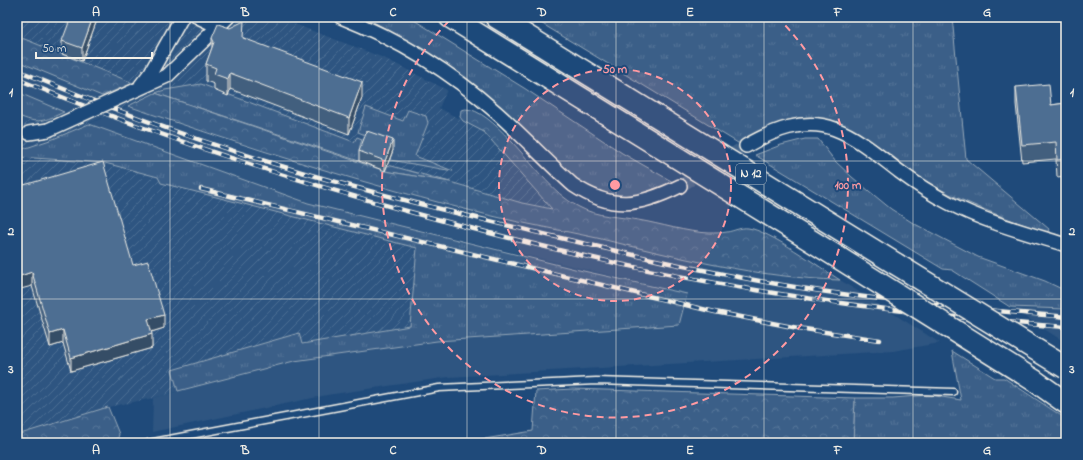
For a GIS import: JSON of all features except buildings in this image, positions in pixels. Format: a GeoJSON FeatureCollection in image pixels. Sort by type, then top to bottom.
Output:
{"type":"FeatureCollection","features":[{"type":"Feature","properties":{"kind":"highway"},"geometry":{"type":"LineString","coordinates":[[433,17],[541,74]]}},
{"type":"Feature","properties":{"kind":"highway","name":"N 12"},"geometry":{"type":"LineString","coordinates":[[450,17],[839,258],[1035,381],[1066,403]]}},
{"type":"Feature","properties":{"kind":"highway","name":"N 12"},"geometry":{"type":"LineString","coordinates":[[496,17],[1066,368]]}},
{"type":"Feature","properties":{"kind":"street"},"geometry":{"type":"LineString","coordinates":[[138,89],[151,72],[182,17]]}},
{"type":"Feature","properties":{"kind":"street"},"geometry":{"type":"LineString","coordinates":[[198,17],[224,22]]}},
{"type":"Feature","properties":{"kind":"street"},"geometry":{"type":"LineString","coordinates":[[341,17],[385,37],[416,54],[469,90],[500,115],[568,181],[584,192],[598,199],[612,202],[635,203],[660,196],[680,186]]}},
{"type":"Feature","properties":{"kind":"street"},"geometry":{"type":"LineString","coordinates":[[29,133],[48,130],[167,76],[224,22]]}},
{"type":"Feature","properties":{"kind":"street"},"geometry":{"type":"LineString","coordinates":[[746,146],[769,133],[796,126],[810,125],[834,128],[848,135],[903,174],[950,203],[1002,224],[1066,245]]}},
{"type":"Feature","properties":{"kind":"lane"},"geometry":{"type":"LineString","coordinates":[[148,443],[439,388],[596,381],[953,392]]}},
{"type":"Feature","properties":{"kind":"shaded area"},"geometry":{"type":"Polygon","coordinates":[[[17,17],[276,17],[384,58],[447,90],[439,108],[484,132],[553,209],[522,203],[450,182],[385,171],[155,93],[71,132],[307,203],[579,270],[687,294],[679,325],[437,341],[294,361],[153,398],[108,407],[17,435],[17,115],[31,121],[42,121],[133,83],[17,36],[17,17]]]}},
{"type":"Feature","properties":{"kind":"shaded area"},"geometry":{"type":"Polygon","coordinates":[[[17,61],[102,96],[64,112],[17,92],[17,61]]]}},
{"type":"Feature","properties":{"kind":"shaded area"},"geometry":{"type":"Polygon","coordinates":[[[128,106],[247,147],[385,188],[489,215],[758,273],[808,279],[840,280],[940,343],[893,351],[449,377],[327,395],[152,432],[153,398],[294,361],[437,341],[687,294],[308,203],[89,124],[128,106]]]}},
{"type":"Feature","properties":{"kind":"shaded area"},"geometry":{"type":"Polygon","coordinates":[[[1010,307],[1066,309],[1066,343],[1010,307]]]}},
{"type":"Feature","properties":{"kind":"green space"},"geometry":{"type":"Polygon","coordinates":[[[370,17],[409,17],[524,88],[622,153],[673,182],[653,189],[651,192],[624,197],[605,195],[598,192],[572,176],[560,166],[489,97],[423,50],[370,20],[370,17]]]}},
{"type":"Feature","properties":{"kind":"green space"},"geometry":{"type":"Polygon","coordinates":[[[531,17],[952,17],[966,159],[1049,229],[1047,233],[950,194],[916,175],[895,158],[856,132],[839,124],[821,119],[803,118],[785,121],[764,129],[742,143],[738,143],[531,17]]]}},
{"type":"Feature","properties":{"kind":"green space"},"geometry":{"type":"Polygon","coordinates":[[[17,36],[133,83],[102,96],[17,61],[17,36]]]}},
{"type":"Feature","properties":{"kind":"green space"},"geometry":{"type":"Polygon","coordinates":[[[201,84],[354,142],[357,137],[362,139],[359,149],[362,151],[359,161],[155,93],[201,84]]]}},
{"type":"Feature","properties":{"kind":"green space"},"geometry":{"type":"Polygon","coordinates":[[[17,92],[64,112],[41,121],[24,118],[17,115],[17,92]]]}},
{"type":"Feature","properties":{"kind":"green space"},"geometry":{"type":"Polygon","coordinates":[[[155,93],[385,171],[450,182],[522,203],[552,209],[484,132],[463,121],[460,117],[461,110],[470,110],[481,114],[493,123],[516,146],[550,185],[569,201],[586,210],[593,213],[638,220],[682,230],[723,233],[745,228],[757,230],[781,242],[840,280],[778,275],[717,265],[502,218],[397,191],[262,151],[128,106],[155,93]]]}},
{"type":"Feature","properties":{"kind":"green space"},"geometry":{"type":"Polygon","coordinates":[[[366,107],[403,121],[408,110],[426,116],[428,123],[415,156],[453,171],[390,160],[393,150],[375,139],[358,132],[366,107]]]}},
{"type":"Feature","properties":{"kind":"green space"},"geometry":{"type":"Polygon","coordinates":[[[89,124],[308,203],[579,270],[687,294],[679,325],[437,341],[294,361],[178,391],[172,370],[299,333],[302,344],[410,326],[417,248],[161,183],[158,177],[105,163],[20,157],[17,151],[53,139],[89,124]]]}},
{"type":"Feature","properties":{"kind":"green space"},"geometry":{"type":"Polygon","coordinates":[[[805,139],[818,139],[835,161],[852,177],[891,209],[913,223],[978,257],[1045,281],[1066,291],[1066,309],[1010,307],[952,270],[943,269],[755,155],[781,145],[805,139]]]}},
{"type":"Feature","properties":{"kind":"green space"},"geometry":{"type":"Polygon","coordinates":[[[388,165],[450,182],[385,171],[388,165]]]}},
{"type":"Feature","properties":{"kind":"green space"},"geometry":{"type":"Polygon","coordinates":[[[952,351],[995,378],[1004,378],[1066,419],[1066,443],[853,443],[855,398],[893,398],[929,395],[961,400],[952,351]]]}},
{"type":"Feature","properties":{"kind":"green space"},"geometry":{"type":"Polygon","coordinates":[[[573,389],[855,398],[853,443],[460,443],[533,431],[536,391],[573,389]]]}},
{"type":"Feature","properties":{"kind":"green space"},"geometry":{"type":"Polygon","coordinates":[[[108,407],[119,434],[117,443],[17,443],[17,435],[108,407]]]}},
{"type":"Feature","properties":{"kind":"tunnel"},"geometry":{"type":"LineString","coordinates":[[680,186],[746,146]]}},
{"type":"Feature","properties":{"kind":"railway"},"geometry":{"type":"LineString","coordinates":[[17,70],[159,126],[217,146],[318,177],[463,215],[568,240],[701,270],[801,288],[900,301],[1066,317]]}},
{"type":"Feature","properties":{"kind":"railway"},"geometry":{"type":"LineString","coordinates":[[17,79],[160,134],[305,182],[403,210],[575,254],[678,276],[774,293],[920,313],[1066,327]]}},
{"type":"Feature","properties":{"kind":"railway"},"geometry":{"type":"LineString","coordinates":[[201,189],[715,312],[798,328],[880,340]]}}]}
